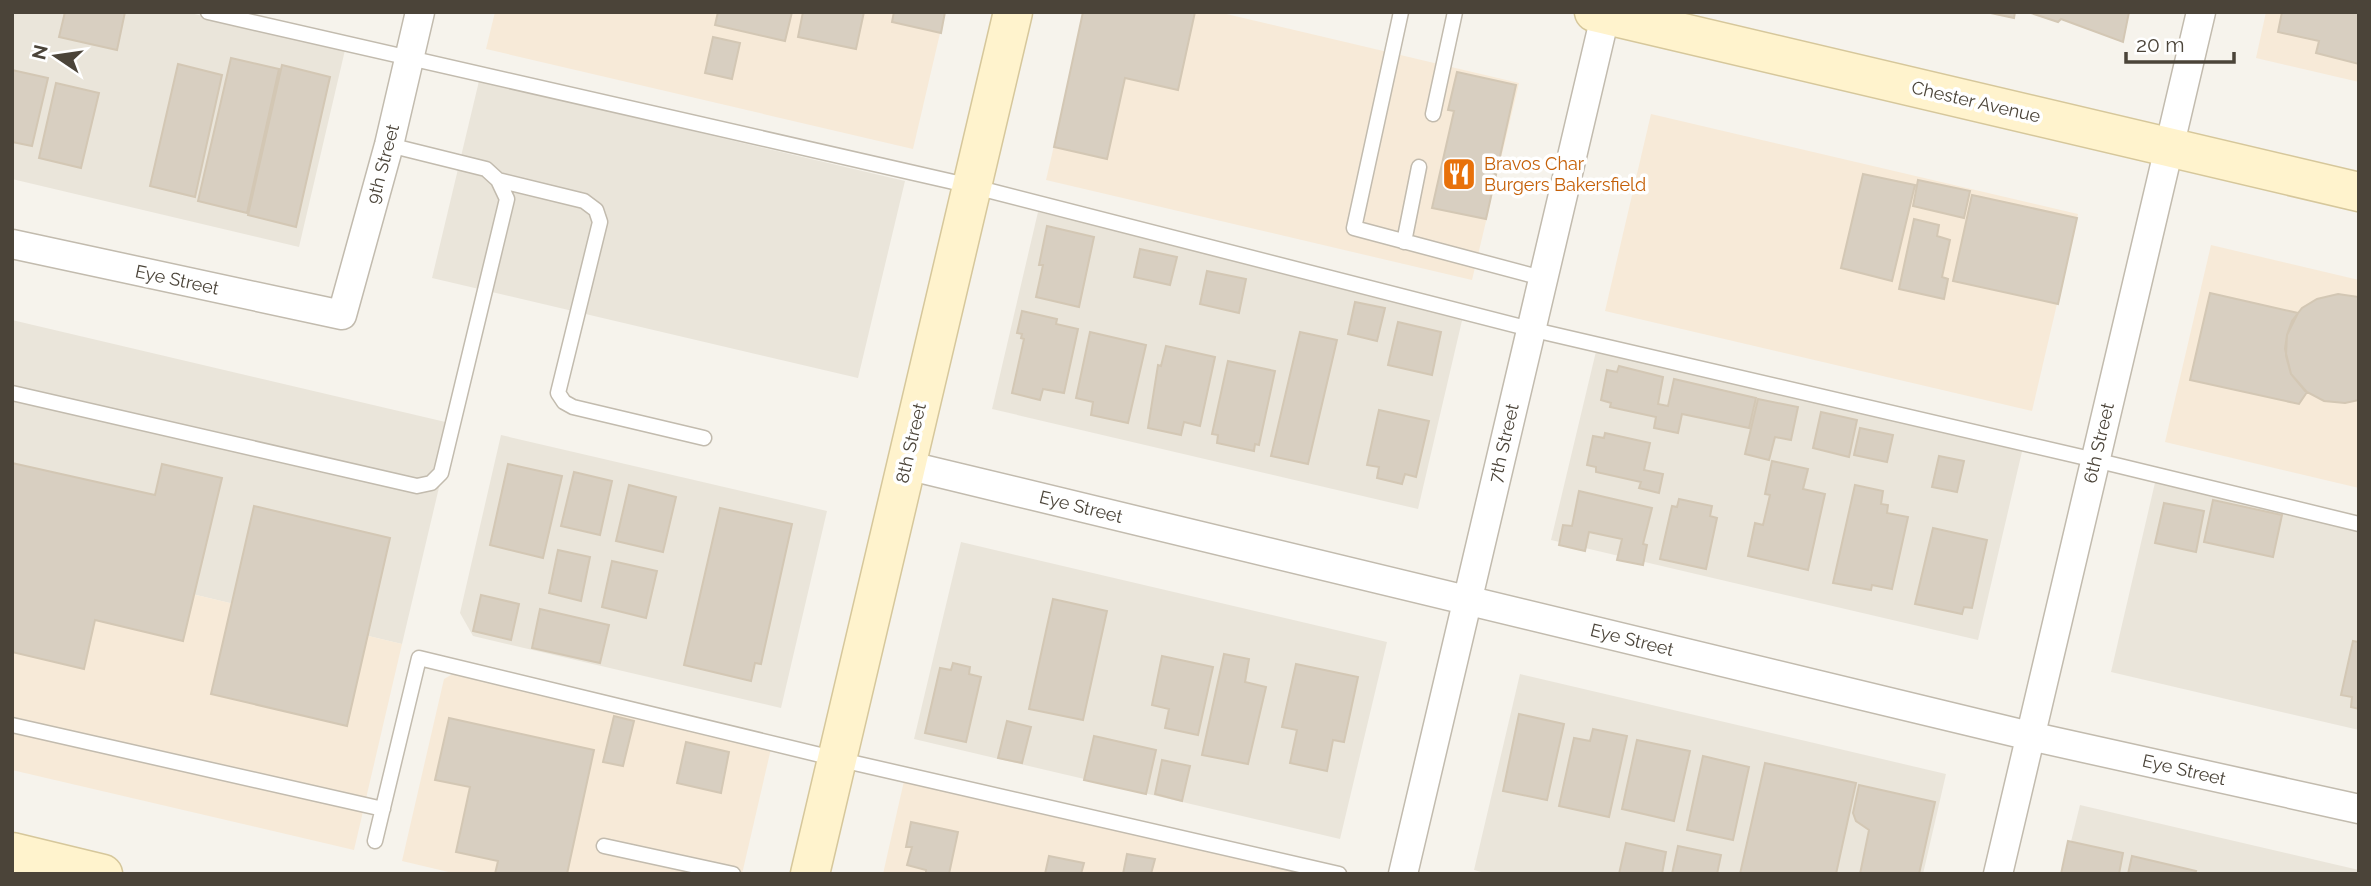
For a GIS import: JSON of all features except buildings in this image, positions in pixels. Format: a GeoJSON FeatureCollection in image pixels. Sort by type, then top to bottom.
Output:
{"type":"FeatureCollection","features":[{"type":"Feature","properties":{"kind":"street","name":"9th Street"},"geometry":{"type":"LineString","coordinates":[[342,315],[389,145],[420,12]]}},
{"type":"Feature","properties":{"kind":"street","name":"8th Street"},"geometry":{"type":"LineString","coordinates":[[810,874],[1013,12]]}},
{"type":"Feature","properties":{"kind":"street","name":"6th Street"},"geometry":{"type":"LineString","coordinates":[[1998,874],[2201,12]]}},
{"type":"Feature","properties":{"kind":"street","name":"Chester Avenue"},"geometry":{"type":"LineString","coordinates":[[1601,13],[2359,192]]}},
{"type":"Feature","properties":{"kind":"street","name":"7th Street"},"geometry":{"type":"LineString","coordinates":[[1403,874],[1601,13]]}},
{"type":"Feature","properties":{"kind":"street","name":"Eye Street"},"geometry":{"type":"LineString","coordinates":[[12,244],[342,315]]}},
{"type":"Feature","properties":{"kind":"street","name":"Eye Street"},"geometry":{"type":"LineString","coordinates":[[906,465],[2031,736],[2359,809]]}},
{"type":"Feature","properties":{"kind":"street"},"geometry":{"type":"LineString","coordinates":[[33,862],[103,874]]}},
{"type":"Feature","properties":{"kind":"lane"},"geometry":{"type":"LineString","coordinates":[[208,12],[971,187],[1530,329],[2359,524]]}},
{"type":"Feature","properties":{"kind":"lane"},"geometry":{"type":"LineString","coordinates":[[1401,12],[1354,228],[1542,278]]}},
{"type":"Feature","properties":{"kind":"lane"},"geometry":{"type":"LineString","coordinates":[[1433,114],[1455,12]]}},
{"type":"Feature","properties":{"kind":"lane"},"geometry":{"type":"LineString","coordinates":[[12,393],[417,486],[431,483],[441,473],[507,199],[498,180],[486,169],[389,145]]}},
{"type":"Feature","properties":{"kind":"lane"},"geometry":{"type":"LineString","coordinates":[[1404,242],[1419,167]]}},
{"type":"Feature","properties":{"kind":"lane"},"geometry":{"type":"LineString","coordinates":[[498,180],[584,201],[596,211],[600,222],[558,393],[564,402],[573,407],[704,439]]}},
{"type":"Feature","properties":{"kind":"lane"},"geometry":{"type":"LineString","coordinates":[[375,841],[419,658],[837,759],[1339,874]]}},
{"type":"Feature","properties":{"kind":"lane"},"geometry":{"type":"LineString","coordinates":[[12,725],[383,809]]}},
{"type":"Feature","properties":{"kind":"lane"},"geometry":{"type":"LineString","coordinates":[[604,846],[733,874]]}},
{"type":"Feature","properties":{"kind":"shaded area"},"geometry":{"type":"Polygon","coordinates":[[[12,12],[186,12],[345,50],[299,247],[12,179],[12,12]]]}},
{"type":"Feature","properties":{"kind":"shaded area"},"geometry":{"type":"Polygon","coordinates":[[[495,12],[945,12],[913,149],[486,49],[495,12]]]}},
{"type":"Feature","properties":{"kind":"shaded area"},"geometry":{"type":"Polygon","coordinates":[[[1085,12],[1218,12],[1519,83],[1472,280],[1046,180],[1085,12]]]}},
{"type":"Feature","properties":{"kind":"shaded area"},"geometry":{"type":"Polygon","coordinates":[[[2266,12],[2359,12],[2359,82],[2256,58],[2266,12]]]}},
{"type":"Feature","properties":{"kind":"shaded area"},"geometry":{"type":"Polygon","coordinates":[[[479,81],[905,181],[858,378],[432,278],[479,81]]]}},
{"type":"Feature","properties":{"kind":"shaded area"},"geometry":{"type":"Polygon","coordinates":[[[1651,114],[2078,214],[2032,411],[1605,311],[1651,114]]]}},
{"type":"Feature","properties":{"kind":"shaded area"},"geometry":{"type":"Polygon","coordinates":[[[1038,212],[1464,312],[1418,509],[992,409],[1038,212]]]}},
{"type":"Feature","properties":{"kind":"shaded area"},"geometry":{"type":"Polygon","coordinates":[[[2211,245],[2359,280],[2359,488],[2165,442],[2211,245]]]}},
{"type":"Feature","properties":{"kind":"shaded area"},"geometry":{"type":"Polygon","coordinates":[[[12,320],[454,424],[402,644],[12,551],[12,320]]]}},
{"type":"Feature","properties":{"kind":"shaded area"},"geometry":{"type":"Polygon","coordinates":[[[1598,343],[2024,443],[1978,640],[1551,540],[1598,343]]]}},
{"type":"Feature","properties":{"kind":"shaded area"},"geometry":{"type":"Polygon","coordinates":[[[501,435],[827,511],[781,708],[473,636],[460,613],[501,435]]]}},
{"type":"Feature","properties":{"kind":"shaded area"},"geometry":{"type":"Polygon","coordinates":[[[2157,474],[2359,522],[2359,730],[2111,672],[2157,474]]]}},
{"type":"Feature","properties":{"kind":"shaded area"},"geometry":{"type":"Polygon","coordinates":[[[961,542],[1387,642],[1340,839],[914,739],[961,542]]]}},
{"type":"Feature","properties":{"kind":"shaded area"},"geometry":{"type":"Polygon","coordinates":[[[12,551],[402,644],[354,850],[12,770],[12,551]]]}},
{"type":"Feature","properties":{"kind":"shaded area"},"geometry":{"type":"Polygon","coordinates":[[[463,668],[773,740],[742,874],[457,874],[402,861],[444,679],[463,668]]]}},
{"type":"Feature","properties":{"kind":"shaded area"},"geometry":{"type":"Polygon","coordinates":[[[1520,674],[1946,774],[1923,874],[1489,874],[1474,870],[1520,674]]]}},
{"type":"Feature","properties":{"kind":"shaded area"},"geometry":{"type":"Polygon","coordinates":[[[906,772],[1332,874],[883,874],[906,772]]]}},
{"type":"Feature","properties":{"kind":"shaded area"},"geometry":{"type":"Polygon","coordinates":[[[2080,805],[2359,870],[2359,874],[2063,874],[2080,805]]]}},
{"type":"Feature","properties":{"kind":"place","name":"Bravos Char Burgers Bakersfield"},"geometry":{"type":"Point","coordinates":[1459,174]}}]}
